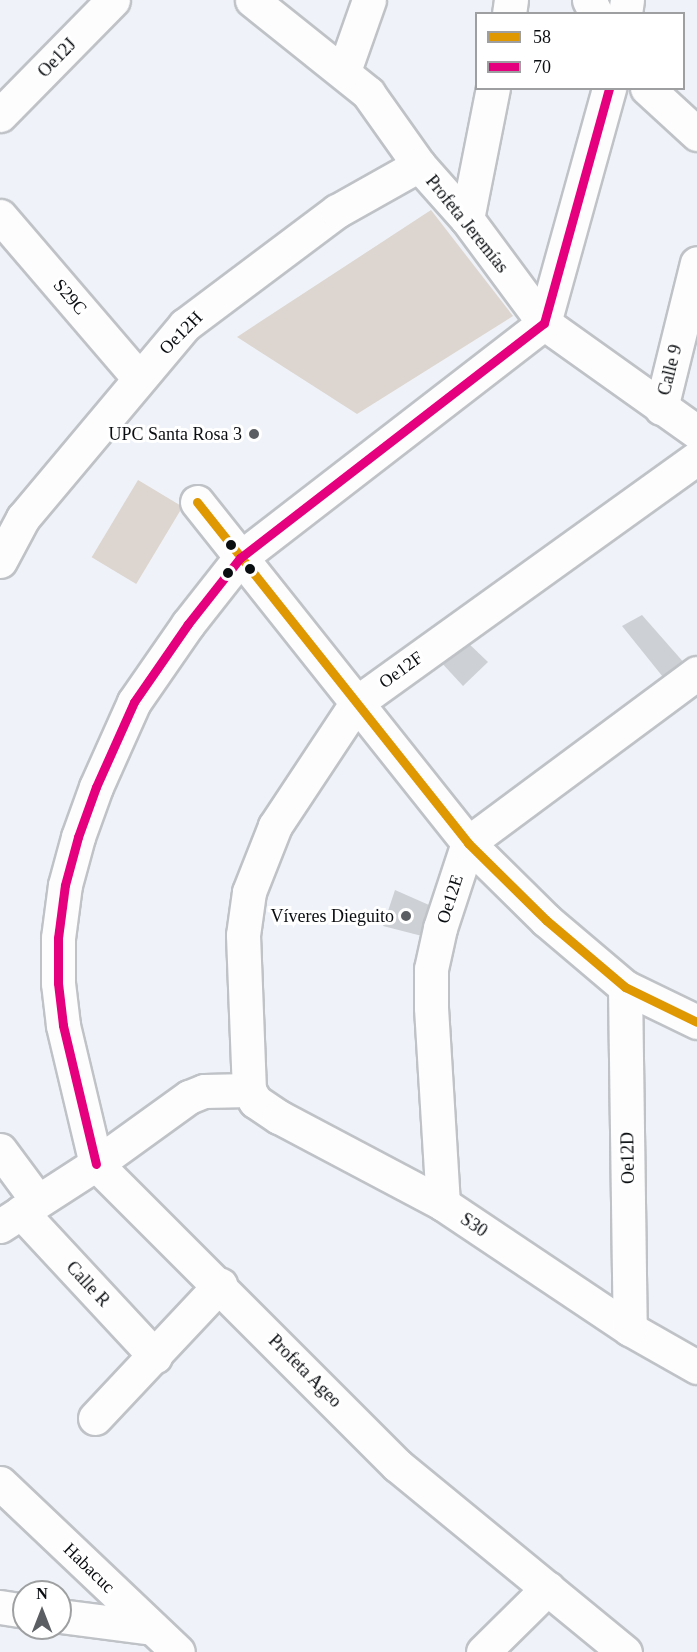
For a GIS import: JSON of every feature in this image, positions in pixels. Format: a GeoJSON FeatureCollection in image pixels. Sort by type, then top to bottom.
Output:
{"type":"FeatureCollection","features":[{"type":"Feature","properties":{"kind":"street","name":"Oe12J"},"geometry":{"type":"LineString","coordinates":[[0,114],[113,0]]}},
{"type":"Feature","properties":{"kind":"street","name":"Profeta Jeremías"},"geometry":{"type":"LineString","coordinates":[[252,0],[344,71],[368,93],[419,165],[467,219],[544,323],[697,432]]}},
{"type":"Feature","properties":{"kind":"street"},"geometry":{"type":"LineString","coordinates":[[344,71],[369,0]]}},
{"type":"Feature","properties":{"kind":"street"},"geometry":{"type":"LineString","coordinates":[[467,219],[494,90]]}},
{"type":"Feature","properties":{"kind":"street"},"geometry":{"type":"LineString","coordinates":[[96,1164],[73,1072],[58,983],[58,938],[65,885],[78,837],[96,787],[134,702],[188,624],[240,558],[544,323],[608,90]]}},
{"type":"Feature","properties":{"kind":"street"},"geometry":{"type":"LineString","coordinates":[[649,90],[697,134]]}},
{"type":"Feature","properties":{"kind":"street","name":"Oe12H"},"geometry":{"type":"LineString","coordinates":[[0,561],[23,518],[184,325],[337,211],[419,165]]}},
{"type":"Feature","properties":{"kind":"street","name":"S29C"},"geometry":{"type":"LineString","coordinates":[[0,216],[139,378]]}},
{"type":"Feature","properties":{"kind":"street","name":"Calle 9"},"geometry":{"type":"LineString","coordinates":[[661,408],[697,263]]}},
{"type":"Feature","properties":{"kind":"street","name":"Oe12F"},"geometry":{"type":"LineString","coordinates":[[249,1090],[243,935],[249,892],[275,826],[357,702],[697,458]]}},
{"type":"Feature","properties":{"kind":"street"},"geometry":{"type":"LineString","coordinates":[[197,502],[468,843],[546,920],[625,987],[697,1022]]}},
{"type":"Feature","properties":{"kind":"street"},"geometry":{"type":"LineString","coordinates":[[468,843],[697,673]]}},
{"type":"Feature","properties":{"kind":"street","name":"Oe12E"},"geometry":{"type":"LineString","coordinates":[[443,1204],[431,1007],[431,969],[440,928],[468,843]]}},
{"type":"Feature","properties":{"kind":"street","name":"Oe12D"},"geometry":{"type":"LineString","coordinates":[[625,987],[630,1329]]}},
{"type":"Feature","properties":{"kind":"street"},"geometry":{"type":"LineString","coordinates":[[0,1150],[19,1213],[96,1164],[196,1094],[249,1090]]}},
{"type":"Feature","properties":{"kind":"street","name":"S30"},"geometry":{"type":"LineString","coordinates":[[249,1090],[255,1101],[272,1113],[443,1204],[630,1329],[697,1367]]}},
{"type":"Feature","properties":{"kind":"street","name":"Profeta Ageo"},"geometry":{"type":"LineString","coordinates":[[96,1164],[220,1285],[397,1465],[625,1652]]}},
{"type":"Feature","properties":{"kind":"street","name":"Calle R"},"geometry":{"type":"LineString","coordinates":[[19,1213],[155,1356]]}},
{"type":"Feature","properties":{"kind":"street"},"geometry":{"type":"LineString","coordinates":[[95,1418],[220,1285]]}},
{"type":"Feature","properties":{"kind":"street","name":"Habacuc"},"geometry":{"type":"LineString","coordinates":[[0,1483],[178,1652]]}},
{"type":"Feature","properties":{"kind":"street"},"geometry":{"type":"LineString","coordinates":[[483,1652],[548,1588]]}},
{"type":"Feature","properties":{"kind":"street"},"geometry":{"type":"LineString","coordinates":[[72,1618],[152,1628]]}},
{"type":"Feature","properties":{"kind":"shaded area"},"geometry":{"type":"Polygon","coordinates":[[[431,210],[513,316],[357,414],[237,337],[431,210]]]}},
{"type":"Feature","properties":{"kind":"shaded area"},"geometry":{"type":"Polygon","coordinates":[[[138,480],[183,507],[136,584],[92,557],[138,480]]]}},
{"type":"Feature","properties":{"kind":"building"},"geometry":{"type":"Polygon","coordinates":[[[642,615],[693,673],[671,687],[622,626],[642,615]]]}},
{"type":"Feature","properties":{"kind":"building"},"geometry":{"type":"Polygon","coordinates":[[[465,640],[488,662],[463,686],[439,660],[465,640]]]}},
{"type":"Feature","properties":{"kind":"building","name":"Víveres Dieguito"},"geometry":{"type":"Polygon","coordinates":[[[395,890],[429,905],[422,936],[383,926],[395,890]]]}},
{"type":"Feature","properties":{"kind":"transit line","name":"70"},"geometry":{"type":"LineString","coordinates":[[96,1164],[63,1025],[58,983],[58,938],[65,885],[78,837],[96,787],[134,702],[188,624],[240,558],[544,323],[608,90]]}},
{"type":"Feature","properties":{"kind":"transit line","name":"58"},"geometry":{"type":"LineString","coordinates":[[197,502],[468,843],[546,920],[625,987],[697,1022]]}},
{"type":"Feature","properties":{"kind":"place","name":"UPC Santa Rosa 3"},"geometry":{"type":"Point","coordinates":[254,434]}},
{"type":"Feature","properties":{"kind":"place","name":"Víveres Dieguito"},"geometry":{"type":"Point","coordinates":[406,916]}}]}
